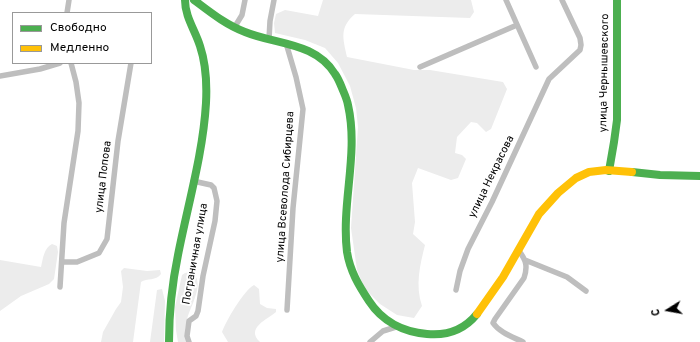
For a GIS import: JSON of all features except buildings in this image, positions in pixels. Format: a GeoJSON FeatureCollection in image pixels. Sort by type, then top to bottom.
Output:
{"type":"FeatureCollection","features":[{"type":"Feature","properties":{"kind":"main road","name":"Пограничная улица"},"geometry":{"type":"LineString","coordinates":[[169,342],[171,297],[203,131],[206,94],[202,53],[186,11],[185,0]]}},
{"type":"Feature","properties":{"kind":"main road"},"geometry":{"type":"LineString","coordinates":[[194,0],[234,28],[244,33],[298,46],[312,51],[324,60],[336,75],[350,108],[353,135],[346,211],[346,245],[349,265],[356,284],[368,303],[396,327],[411,332],[434,335],[454,333],[470,323],[480,311],[519,251],[537,216],[554,195],[588,172],[609,171],[700,176]]}},
{"type":"Feature","properties":{"kind":"main road","name":"улица Чернышевского"},"geometry":{"type":"LineString","coordinates":[[609,171],[613,152],[617,115],[617,0]]}},
{"type":"Feature","properties":{"kind":"street"},"geometry":{"type":"LineString","coordinates":[[67,12],[69,0]]}},
{"type":"Feature","properties":{"kind":"street"},"geometry":{"type":"LineString","coordinates":[[234,28],[242,16],[245,0]]}},
{"type":"Feature","properties":{"kind":"street"},"geometry":{"type":"LineString","coordinates":[[269,39],[270,21],[274,0]]}},
{"type":"Feature","properties":{"kind":"street"},"geometry":{"type":"LineString","coordinates":[[506,0],[536,67]]}},
{"type":"Feature","properties":{"kind":"street","name":"улица Некрасова"},"geometry":{"type":"LineString","coordinates":[[456,290],[460,271],[468,250],[550,79],[580,50],[582,45],[562,0]]}},
{"type":"Feature","properties":{"kind":"street"},"geometry":{"type":"LineString","coordinates":[[420,67],[517,25]]}},
{"type":"Feature","properties":{"kind":"street","name":"улица Всеволода Сибирцева"},"geometry":{"type":"LineString","coordinates":[[286,43],[296,77],[302,109],[292,208],[287,310]]}},
{"type":"Feature","properties":{"kind":"street"},"geometry":{"type":"LineString","coordinates":[[0,76],[40,69],[57,64]]}},
{"type":"Feature","properties":{"kind":"street"},"geometry":{"type":"LineString","coordinates":[[60,287],[64,223],[78,131],[79,103],[71,64]]}},
{"type":"Feature","properties":{"kind":"street","name":"улица Попова"},"geometry":{"type":"LineString","coordinates":[[62,262],[77,262],[99,253],[107,239],[118,141],[131,64]]}},
{"type":"Feature","properties":{"kind":"street","name":"Пограничная улица"},"geometry":{"type":"LineString","coordinates":[[189,342],[187,336],[190,321],[196,316],[198,311],[200,293],[215,221],[217,201],[214,188],[211,185],[194,181]]}},
{"type":"Feature","properties":{"kind":"street"},"geometry":{"type":"LineString","coordinates":[[519,251],[525,260],[527,271],[524,278],[495,319],[494,323],[496,327],[503,332],[523,342]]}},
{"type":"Feature","properties":{"kind":"street"},"geometry":{"type":"LineString","coordinates":[[525,260],[567,277],[586,292]]}},
{"type":"Feature","properties":{"kind":"street"},"geometry":{"type":"LineString","coordinates":[[370,342],[383,331],[396,327]]}},
{"type":"Feature","properties":{"kind":"shaded area"},"geometry":{"type":"Polygon","coordinates":[[[323,0],[471,0],[474,12],[470,18],[355,14],[346,24],[344,29],[347,57],[414,70],[430,70],[503,82],[507,89],[491,129],[486,132],[477,123],[471,122],[457,137],[455,153],[462,155],[466,159],[458,178],[451,180],[418,168],[412,183],[415,222],[413,234],[425,245],[420,268],[419,283],[422,306],[414,318],[397,315],[380,304],[365,289],[357,270],[351,228],[358,127],[356,108],[350,86],[338,63],[325,48],[305,40],[275,33],[274,23],[276,14],[285,10],[318,16],[323,0]]]}},
{"type":"Feature","properties":{"kind":"shaded area"},"geometry":{"type":"Polygon","coordinates":[[[52,244],[57,246],[58,252],[54,279],[49,284],[21,296],[0,311],[0,260],[41,267],[47,248],[52,244]]]}},
{"type":"Feature","properties":{"kind":"shaded area"},"geometry":{"type":"Polygon","coordinates":[[[124,268],[147,271],[160,270],[161,274],[157,278],[141,282],[133,342],[101,342],[103,332],[121,302],[123,287],[121,271],[124,268]]]}},
{"type":"Feature","properties":{"kind":"shaded area"},"geometry":{"type":"Polygon","coordinates":[[[190,272],[195,276],[197,281],[196,294],[186,323],[186,342],[178,342],[175,307],[182,275],[190,272]]]}},
{"type":"Feature","properties":{"kind":"shaded area"},"geometry":{"type":"Polygon","coordinates":[[[254,285],[259,289],[260,304],[267,308],[276,309],[276,312],[259,324],[256,328],[256,337],[260,342],[228,342],[222,332],[224,327],[245,293],[254,285]]]}},
{"type":"Feature","properties":{"kind":"shaded area"},"geometry":{"type":"Polygon","coordinates":[[[162,289],[165,301],[164,342],[150,342],[157,290],[162,289]]]}},
{"type":"Feature","properties":{"kind":"traffic: fast"},"geometry":{"type":"LineString","coordinates":[[169,342],[170,309],[174,277],[202,141],[206,103],[204,60],[185,6],[185,0]]}},
{"type":"Feature","properties":{"kind":"traffic: fast"},"geometry":{"type":"LineString","coordinates":[[194,0],[231,26],[257,36],[306,50],[327,64],[337,77],[347,101],[351,123],[352,142],[346,215],[347,252],[350,266],[355,278],[374,308],[387,320],[402,328],[427,334],[442,334],[455,331],[467,324],[477,314]]}},
{"type":"Feature","properties":{"kind":"traffic: fast"},"geometry":{"type":"LineString","coordinates":[[609,171],[617,120],[617,0]]}},
{"type":"Feature","properties":{"kind":"traffic: fast"},"geometry":{"type":"LineString","coordinates":[[632,172],[660,175],[700,176]]}},
{"type":"Feature","properties":{"kind":"traffic: slow"},"geometry":{"type":"LineString","coordinates":[[477,314],[503,277],[539,214],[558,193],[576,178],[589,172],[606,170],[632,172]]}}]}
